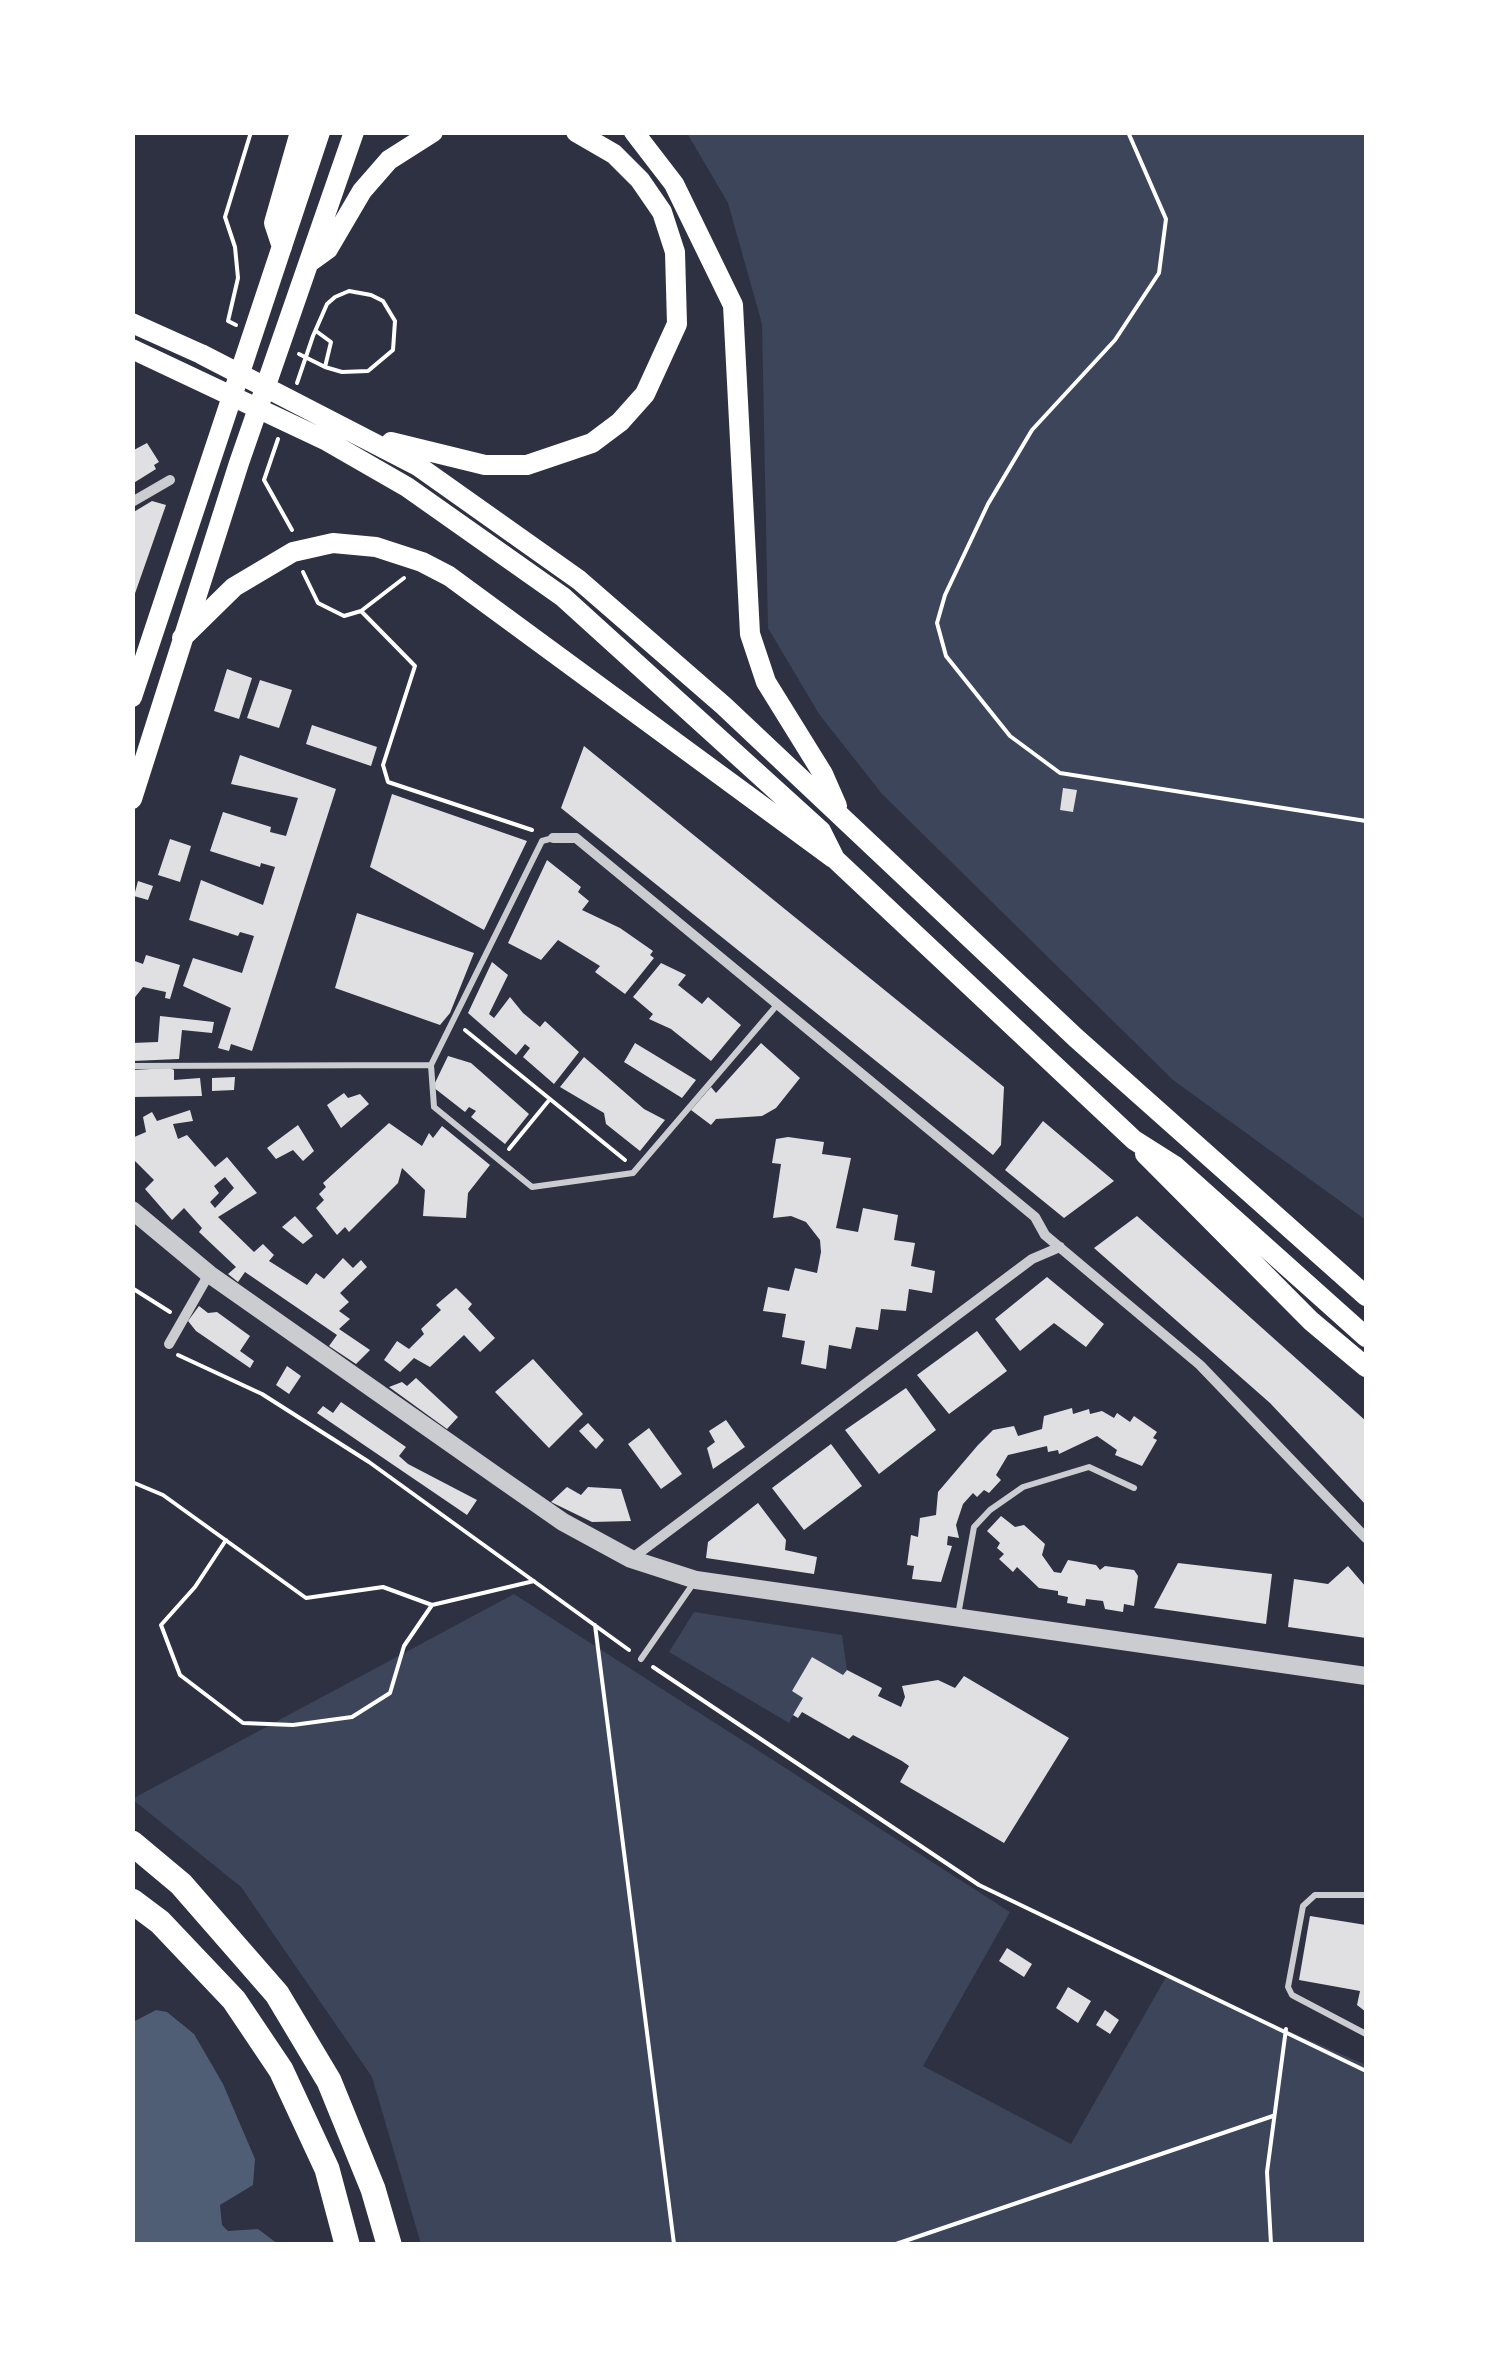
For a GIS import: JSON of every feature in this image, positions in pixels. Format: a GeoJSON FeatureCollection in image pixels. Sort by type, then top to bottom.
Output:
{"type":"FeatureCollection","features":[{"type":"Feature","properties":{"kind":"highway"},"geometry":{"type":"LineString","coordinates":[[132,1843],[182,1884],[277,1994],[329,2082],[373,2189],[389,2244]]}},
{"type":"Feature","properties":{"kind":"highway"},"geometry":{"type":"LineString","coordinates":[[132,1901],[160,1922],[234,2000],[281,2070],[326,2169],[348,2244]]}},
{"type":"Feature","properties":{"kind":"main road"},"geometry":{"type":"LineString","coordinates":[[282,247],[274,223],[300,132]]}},
{"type":"Feature","properties":{"kind":"main road"},"geometry":{"type":"LineString","coordinates":[[132,696],[320,132]]}},
{"type":"Feature","properties":{"kind":"main road"},"geometry":{"type":"LineString","coordinates":[[132,799],[239,463],[354,132]]}},
{"type":"Feature","properties":{"kind":"main road"},"geometry":{"type":"LineString","coordinates":[[309,264],[328,249],[362,191],[390,160],[433,132]]}},
{"type":"Feature","properties":{"kind":"main road"},"geometry":{"type":"LineString","coordinates":[[356,431],[485,465],[527,465],[592,443],[620,422],[645,394],[665,358],[676,324],[676,252],[662,212],[640,180],[614,154],[576,132]]}},
{"type":"Feature","properties":{"kind":"main road"},"geometry":{"type":"LineString","coordinates":[[634,132],[674,184],[733,305],[750,634],[766,682],[823,774],[841,817]]}},
{"type":"Feature","properties":{"kind":"main road"},"geometry":{"type":"LineString","coordinates":[[132,323],[356,431],[418,466],[579,580],[724,706],[1076,1038],[1366,1296]]}},
{"type":"Feature","properties":{"kind":"main road"},"geometry":{"type":"LineString","coordinates":[[132,349],[327,441],[480,536],[562,597],[655,676],[821,831],[835,859]]}},
{"type":"Feature","properties":{"kind":"main road"},"geometry":{"type":"LineString","coordinates":[[182,638],[234,588],[293,552],[332,544],[376,547],[449,576],[835,859],[1134,1140],[1160,1173],[1310,1321],[1366,1367]]}},
{"type":"Feature","properties":{"kind":"main road"},"geometry":{"type":"LineString","coordinates":[[1134,1140],[1175,1166],[1366,1337]]}},
{"type":"Feature","properties":{"kind":"street"},"geometry":{"type":"LineString","coordinates":[[132,502],[170,480]]}},
{"type":"Feature","properties":{"kind":"street"},"geometry":{"type":"LineString","coordinates":[[553,838],[576,838],[1035,1216],[1045,1236],[1200,1365],[1366,1538]]}},
{"type":"Feature","properties":{"kind":"street"},"geometry":{"type":"LineString","coordinates":[[132,1210],[209,1274],[563,1522],[631,1559],[696,1580],[1366,1676]]}},
{"type":"Feature","properties":{"kind":"street"},"geometry":{"type":"LineString","coordinates":[[631,1559],[1032,1259],[1060,1247]]}},
{"type":"Feature","properties":{"kind":"street"},"geometry":{"type":"LineString","coordinates":[[169,1344],[209,1274]]}},
{"type":"Feature","properties":{"kind":"lane"},"geometry":{"type":"LineString","coordinates":[[553,838],[542,842],[432,1065],[434,1107],[532,1186],[636,1169],[778,1004]]}},
{"type":"Feature","properties":{"kind":"lane"},"geometry":{"type":"LineString","coordinates":[[132,1066],[432,1065]]}},
{"type":"Feature","properties":{"kind":"lane"},"geometry":{"type":"LineString","coordinates":[[958,1616],[974,1527],[990,1510],[1023,1487],[1088,1466],[1134,1488]]}},
{"type":"Feature","properties":{"kind":"lane"},"geometry":{"type":"LineString","coordinates":[[642,1659],[696,1580]]}},
{"type":"Feature","properties":{"kind":"lane"},"geometry":{"type":"LineString","coordinates":[[1366,1895],[1314,1895],[1302,1906],[1288,1987],[1292,1995],[1366,2034]]}},
{"type":"Feature","properties":{"kind":"lane"},"geometry":{"type":"LineString","coordinates":[[132,1912],[160,1922]]}},
{"type":"Feature","properties":{"kind":"path"},"geometry":{"type":"LineString","coordinates":[[228,321],[238,278],[235,247],[225,217],[228,194],[252,132]]}},
{"type":"Feature","properties":{"kind":"path"},"geometry":{"type":"LineString","coordinates":[[1128,132],[1166,219],[1160,273],[1115,340],[1032,430],[988,504],[937,623],[946,656],[1010,736],[1060,773],[1366,821]]}},
{"type":"Feature","properties":{"kind":"path"},"geometry":{"type":"LineString","coordinates":[[361,292],[389,309],[396,341],[378,366],[356,373],[342,372],[326,366],[331,342],[314,334],[334,297],[361,292]]}},
{"type":"Feature","properties":{"kind":"path"},"geometry":{"type":"LineString","coordinates":[[266,476],[295,536]]}},
{"type":"Feature","properties":{"kind":"path"},"geometry":{"type":"LineString","coordinates":[[305,571],[313,596],[326,610],[344,616],[361,611],[402,578],[424,569]]}},
{"type":"Feature","properties":{"kind":"path"},"geometry":{"type":"LineString","coordinates":[[361,611],[415,666],[383,765],[388,782],[553,838]]}},
{"type":"Feature","properties":{"kind":"path"},"geometry":{"type":"LineString","coordinates":[[454,1021],[636,1169]]}},
{"type":"Feature","properties":{"kind":"path"},"geometry":{"type":"LineString","coordinates":[[500,1160],[550,1099]]}},
{"type":"Feature","properties":{"kind":"path"},"geometry":{"type":"LineString","coordinates":[[132,1288],[182,1319]]}},
{"type":"Feature","properties":{"kind":"path"},"geometry":{"type":"LineString","coordinates":[[169,1344],[181,1359],[262,1394],[369,1462],[642,1659],[979,1885],[1286,2029],[1366,2071]]}},
{"type":"Feature","properties":{"kind":"path"},"geometry":{"type":"LineString","coordinates":[[132,1482],[163,1495],[306,1598],[383,1587],[432,1606],[534,1581]]}},
{"type":"Feature","properties":{"kind":"path"},"geometry":{"type":"LineString","coordinates":[[226,1540],[195,1588],[160,1625],[180,1675],[243,1723],[293,1724],[352,1717],[390,1694],[404,1646],[432,1606]]}},
{"type":"Feature","properties":{"kind":"path"},"geometry":{"type":"LineString","coordinates":[[595,1625],[674,2244]]}},
{"type":"Feature","properties":{"kind":"path"},"geometry":{"type":"LineString","coordinates":[[1271,2244],[1266,2172],[1286,2029]]}},
{"type":"Feature","properties":{"kind":"path"},"geometry":{"type":"LineString","coordinates":[[896,2244],[1272,2116]]}},
{"type":"Feature","properties":{"kind":"shaded area"},"geometry":{"type":"Polygon","coordinates":[[[687,133],[1366,133],[1366,1220],[1173,1080],[882,794],[819,714],[768,628],[762,324],[728,203],[687,133]]]}},
{"type":"Feature","properties":{"kind":"shaded area"},"geometry":{"type":"Polygon","coordinates":[[[514,1594],[1010,1912],[923,2066],[1071,2144],[1166,1977],[1366,2065],[1366,2244],[421,2244],[372,2077],[241,1887],[132,1799],[514,1594]]]}},
{"type":"Feature","properties":{"kind":"shaded area"},"geometry":{"type":"Polygon","coordinates":[[[694,1612],[842,1635],[847,1670],[843,1675],[812,1657],[792,1691],[803,1698],[789,1723],[669,1652],[694,1612]]]}},
{"type":"Feature","properties":{"kind":"shaded area"},"geometry":{"type":"Polygon","coordinates":[[[156,2010],[167,2012],[194,2034],[223,2084],[255,2159],[253,2185],[220,2205],[222,2225],[228,2231],[258,2229],[278,2244],[133,2244],[133,2022],[156,2010]]]}},
{"type":"Feature","properties":{"kind":"building"},"geometry":{"type":"Polygon","coordinates":[[[147,443],[159,462],[154,465],[156,469],[132,484],[132,451],[147,443]]]}},
{"type":"Feature","properties":{"kind":"building"},"geometry":{"type":"Polygon","coordinates":[[[152,501],[166,505],[132,602],[132,513],[152,501]]]}},
{"type":"Feature","properties":{"kind":"building"},"geometry":{"type":"Polygon","coordinates":[[[227,669],[252,678],[239,719],[214,711],[227,669]]]}},
{"type":"Feature","properties":{"kind":"building"},"geometry":{"type":"Polygon","coordinates":[[[260,680],[292,690],[279,728],[247,718],[260,680]]]}},
{"type":"Feature","properties":{"kind":"building"},"geometry":{"type":"Polygon","coordinates":[[[312,725],[377,747],[371,766],[306,744],[312,725]]]}},
{"type":"Feature","properties":{"kind":"building"},"geometry":{"type":"Polygon","coordinates":[[[584,746],[1004,1087],[1001,1145],[993,1155],[561,808],[584,746]]]}},
{"type":"Feature","properties":{"kind":"building"},"geometry":{"type":"Polygon","coordinates":[[[240,755],[336,789],[252,1051],[231,1044],[229,1051],[218,1048],[231,1008],[183,986],[193,958],[242,973],[254,936],[240,932],[238,936],[189,920],[201,880],[263,905],[275,867],[261,863],[260,867],[210,851],[223,812],[271,827],[270,832],[286,836],[298,798],[231,784],[240,755]]]}},
{"type":"Feature","properties":{"kind":"building"},"geometry":{"type":"Polygon","coordinates":[[[1063,788],[1077,790],[1073,812],[1060,810],[1063,788]]]}},
{"type":"Feature","properties":{"kind":"building"},"geometry":{"type":"Polygon","coordinates":[[[392,794],[527,841],[484,930],[370,867],[392,794]]]}},
{"type":"Feature","properties":{"kind":"building"},"geometry":{"type":"Polygon","coordinates":[[[170,839],[191,846],[180,882],[158,875],[170,839]]]}},
{"type":"Feature","properties":{"kind":"building"},"geometry":{"type":"Polygon","coordinates":[[[547,860],[581,887],[578,892],[589,901],[582,910],[620,928],[653,951],[650,955],[654,958],[625,994],[595,972],[600,966],[558,940],[541,960],[508,943],[547,860]]]}},
{"type":"Feature","properties":{"kind":"building"},"geometry":{"type":"Polygon","coordinates":[[[138,881],[153,886],[148,900],[134,896],[138,881]]]}},
{"type":"Feature","properties":{"kind":"building"},"geometry":{"type":"Polygon","coordinates":[[[357,913],[474,953],[450,1013],[440,1025],[335,988],[357,913]]]}},
{"type":"Feature","properties":{"kind":"building"},"geometry":{"type":"Polygon","coordinates":[[[146,955],[180,965],[170,999],[165,998],[166,992],[143,987],[132,1001],[132,960],[143,964],[146,955]]]}},
{"type":"Feature","properties":{"kind":"building"},"geometry":{"type":"Polygon","coordinates":[[[492,962],[508,975],[489,1014],[494,1018],[510,997],[540,1027],[545,1021],[579,1052],[554,1084],[523,1057],[530,1048],[525,1044],[516,1055],[468,1013],[492,962]]]}},
{"type":"Feature","properties":{"kind":"building"},"geometry":{"type":"Polygon","coordinates":[[[661,963],[686,975],[678,985],[702,1004],[708,997],[741,1025],[711,1061],[671,1029],[649,1019],[653,1014],[633,997],[661,963]]]}},
{"type":"Feature","properties":{"kind":"building"},"geometry":{"type":"Polygon","coordinates":[[[160,1016],[214,1022],[212,1033],[182,1030],[179,1059],[132,1061],[132,1043],[158,1042],[160,1016]]]}},
{"type":"Feature","properties":{"kind":"building"},"geometry":{"type":"Polygon","coordinates":[[[635,1043],[696,1080],[682,1098],[624,1062],[635,1043]]]}},
{"type":"Feature","properties":{"kind":"building"},"geometry":{"type":"Polygon","coordinates":[[[761,1043],[800,1078],[776,1108],[762,1116],[716,1119],[711,1125],[691,1110],[711,1087],[716,1093],[761,1043]]]}},
{"type":"Feature","properties":{"kind":"building"},"geometry":{"type":"Polygon","coordinates":[[[448,1056],[471,1063],[529,1114],[505,1144],[471,1117],[476,1111],[469,1107],[465,1112],[433,1087],[448,1056]]]}},
{"type":"Feature","properties":{"kind":"building"},"geometry":{"type":"Polygon","coordinates":[[[584,1057],[644,1109],[665,1120],[640,1151],[606,1124],[604,1113],[560,1087],[584,1057]]]}},
{"type":"Feature","properties":{"kind":"building"},"geometry":{"type":"Polygon","coordinates":[[[132,1070],[174,1070],[174,1080],[200,1078],[202,1096],[132,1097],[132,1070]]]}},
{"type":"Feature","properties":{"kind":"building"},"geometry":{"type":"Polygon","coordinates":[[[235,1077],[234,1090],[212,1091],[212,1078],[235,1077]]]}},
{"type":"Feature","properties":{"kind":"building"},"geometry":{"type":"Polygon","coordinates":[[[344,1093],[348,1098],[360,1094],[369,1104],[341,1128],[327,1105],[344,1093]]]}},
{"type":"Feature","properties":{"kind":"building"},"geometry":{"type":"Polygon","coordinates":[[[190,1110],[193,1121],[173,1124],[178,1139],[187,1135],[215,1167],[227,1157],[257,1193],[218,1217],[254,1252],[263,1244],[274,1255],[269,1261],[307,1285],[316,1273],[324,1279],[343,1258],[353,1268],[361,1260],[367,1267],[340,1293],[349,1302],[339,1311],[350,1319],[339,1329],[370,1350],[356,1364],[329,1346],[337,1335],[245,1272],[238,1282],[228,1274],[236,1267],[199,1232],[202,1228],[184,1208],[172,1220],[145,1189],[154,1180],[132,1158],[132,1138],[146,1132],[143,1117],[152,1112],[157,1121],[190,1110]],[[225,1177],[214,1186],[219,1193],[210,1202],[215,1208],[234,1188],[225,1177]]]}},
{"type":"Feature","properties":{"kind":"building"},"geometry":{"type":"Polygon","coordinates":[[[1043,1121],[1114,1181],[1064,1218],[1005,1170],[1043,1121]]]}},
{"type":"Feature","properties":{"kind":"building"},"geometry":{"type":"Polygon","coordinates":[[[389,1123],[422,1146],[429,1133],[433,1138],[442,1126],[490,1165],[468,1193],[466,1218],[423,1216],[425,1190],[402,1168],[398,1183],[349,1232],[345,1227],[337,1235],[316,1208],[324,1200],[319,1194],[326,1187],[323,1183],[389,1123]]]}},
{"type":"Feature","properties":{"kind":"building"},"geometry":{"type":"Polygon","coordinates":[[[298,1125],[314,1151],[303,1161],[293,1150],[276,1159],[267,1148],[298,1125]]]}},
{"type":"Feature","properties":{"kind":"building"},"geometry":{"type":"Polygon","coordinates":[[[776,1139],[824,1142],[822,1154],[851,1158],[836,1228],[858,1232],[863,1208],[898,1215],[894,1240],[915,1243],[911,1266],[935,1271],[932,1293],[909,1289],[906,1311],[881,1309],[878,1330],[856,1327],[851,1349],[829,1345],[826,1369],[801,1364],[805,1341],[782,1337],[786,1314],[763,1311],[768,1287],[789,1291],[795,1268],[817,1273],[821,1252],[820,1240],[806,1222],[791,1216],[773,1218],[781,1164],[772,1163],[776,1139]]]}},
{"type":"Feature","properties":{"kind":"building"},"geometry":{"type":"Polygon","coordinates":[[[295,1216],[313,1236],[303,1244],[282,1227],[295,1216]]]}},
{"type":"Feature","properties":{"kind":"building"},"geometry":{"type":"Polygon","coordinates":[[[1137,1216],[1366,1421],[1366,1505],[1270,1403],[1094,1248],[1137,1216]]]}},
{"type":"Feature","properties":{"kind":"building"},"geometry":{"type":"Polygon","coordinates":[[[1047,1277],[1104,1324],[1086,1347],[1054,1323],[1020,1351],[995,1319],[1047,1277]]]}},
{"type":"Feature","properties":{"kind":"building"},"geometry":{"type":"Polygon","coordinates":[[[456,1288],[472,1304],[468,1309],[495,1338],[480,1352],[464,1335],[430,1367],[414,1358],[400,1372],[384,1360],[397,1341],[409,1349],[424,1334],[421,1329],[441,1310],[436,1305],[456,1288]]]}},
{"type":"Feature","properties":{"kind":"building"},"geometry":{"type":"Polygon","coordinates":[[[199,1306],[208,1313],[217,1312],[250,1336],[240,1351],[254,1361],[250,1368],[196,1331],[188,1321],[199,1306]]]}},
{"type":"Feature","properties":{"kind":"building"},"geometry":{"type":"Polygon","coordinates":[[[977,1331],[1007,1371],[949,1414],[917,1375],[977,1331]]]}},
{"type":"Feature","properties":{"kind":"building"},"geometry":{"type":"Polygon","coordinates":[[[533,1359],[583,1414],[549,1448],[495,1392],[533,1359]]]}},
{"type":"Feature","properties":{"kind":"building"},"geometry":{"type":"Polygon","coordinates":[[[287,1366],[301,1376],[289,1394],[276,1385],[287,1366]]]}},
{"type":"Feature","properties":{"kind":"building"},"geometry":{"type":"Polygon","coordinates":[[[416,1378],[458,1417],[447,1429],[389,1387],[402,1382],[407,1386],[416,1378]]]}},
{"type":"Feature","properties":{"kind":"building"},"geometry":{"type":"Polygon","coordinates":[[[906,1388],[936,1430],[879,1474],[845,1430],[906,1388]]]}},
{"type":"Feature","properties":{"kind":"building"},"geometry":{"type":"Polygon","coordinates":[[[341,1402],[406,1447],[399,1456],[408,1464],[477,1500],[467,1515],[317,1413],[323,1406],[333,1413],[341,1402]]]}},
{"type":"Feature","properties":{"kind":"building"},"geometry":{"type":"Polygon","coordinates":[[[1072,1408],[1073,1414],[1089,1409],[1090,1414],[1102,1411],[1114,1418],[1117,1413],[1130,1422],[1134,1416],[1157,1432],[1153,1438],[1157,1440],[1142,1466],[1115,1455],[1117,1450],[1097,1436],[1059,1454],[1058,1450],[1048,1452],[1047,1446],[1008,1455],[996,1475],[1001,1480],[989,1493],[984,1490],[977,1497],[973,1493],[963,1504],[956,1525],[959,1538],[948,1536],[947,1545],[952,1546],[941,1582],[912,1579],[914,1566],[907,1565],[911,1535],[918,1537],[920,1518],[936,1515],[938,1492],[978,1445],[993,1430],[1014,1426],[1018,1436],[1042,1429],[1044,1416],[1072,1408]]]}},
{"type":"Feature","properties":{"kind":"building"},"geometry":{"type":"Polygon","coordinates":[[[726,1420],[745,1447],[713,1469],[707,1448],[715,1442],[709,1431],[726,1420]]]}},
{"type":"Feature","properties":{"kind":"building"},"geometry":{"type":"Polygon","coordinates":[[[588,1423],[604,1440],[596,1449],[579,1431],[588,1423]]]}},
{"type":"Feature","properties":{"kind":"building"},"geometry":{"type":"Polygon","coordinates":[[[649,1428],[682,1474],[661,1489],[628,1444],[649,1428]]]}},
{"type":"Feature","properties":{"kind":"building"},"geometry":{"type":"Polygon","coordinates":[[[831,1444],[862,1486],[804,1530],[772,1488],[831,1444]]]}},
{"type":"Feature","properties":{"kind":"building"},"geometry":{"type":"Polygon","coordinates":[[[567,1487],[581,1495],[588,1487],[621,1489],[631,1521],[592,1522],[551,1502],[567,1487]]]}},
{"type":"Feature","properties":{"kind":"building"},"geometry":{"type":"Polygon","coordinates":[[[758,1503],[786,1540],[785,1550],[817,1557],[814,1574],[706,1558],[708,1542],[758,1503]]]}},
{"type":"Feature","properties":{"kind":"building"},"geometry":{"type":"Polygon","coordinates":[[[1001,1516],[1015,1527],[1024,1525],[1045,1544],[1042,1555],[1054,1572],[1061,1573],[1068,1560],[1096,1565],[1100,1570],[1105,1566],[1134,1570],[1138,1576],[1134,1606],[1124,1604],[1123,1612],[1105,1609],[1103,1601],[1086,1599],[1085,1606],[1067,1603],[1068,1597],[1039,1588],[1017,1567],[1013,1572],[999,1559],[1004,1554],[997,1548],[1000,1543],[987,1531],[1001,1516]]]}},
{"type":"Feature","properties":{"kind":"building"},"geometry":{"type":"Polygon","coordinates":[[[1178,1563],[1272,1574],[1266,1624],[1154,1608],[1178,1563]]]}},
{"type":"Feature","properties":{"kind":"building"},"geometry":{"type":"Polygon","coordinates":[[[1348,1566],[1366,1587],[1366,1638],[1288,1627],[1294,1579],[1328,1584],[1348,1566]]]}},
{"type":"Feature","properties":{"kind":"building"},"geometry":{"type":"Polygon","coordinates":[[[812,1657],[843,1675],[847,1670],[882,1688],[878,1696],[901,1707],[905,1697],[902,1686],[938,1680],[955,1688],[964,1676],[1069,1738],[1004,1843],[900,1782],[909,1766],[902,1761],[853,1735],[849,1739],[802,1712],[798,1718],[793,1715],[803,1698],[792,1691],[812,1657]]]}},
{"type":"Feature","properties":{"kind":"building"},"geometry":{"type":"Polygon","coordinates":[[[1310,1916],[1366,1925],[1366,2012],[1357,2005],[1360,1991],[1299,1980],[1310,1916]]]}},
{"type":"Feature","properties":{"kind":"building"},"geometry":{"type":"Polygon","coordinates":[[[1007,1948],[1032,1964],[1024,1977],[999,1961],[1007,1948]]]}},
{"type":"Feature","properties":{"kind":"building"},"geometry":{"type":"Polygon","coordinates":[[[1068,1987],[1091,2001],[1078,2023],[1056,2008],[1068,1987]]]}},
{"type":"Feature","properties":{"kind":"building"},"geometry":{"type":"Polygon","coordinates":[[[1105,2010],[1119,2020],[1110,2034],[1096,2025],[1105,2010]]]}}]}
